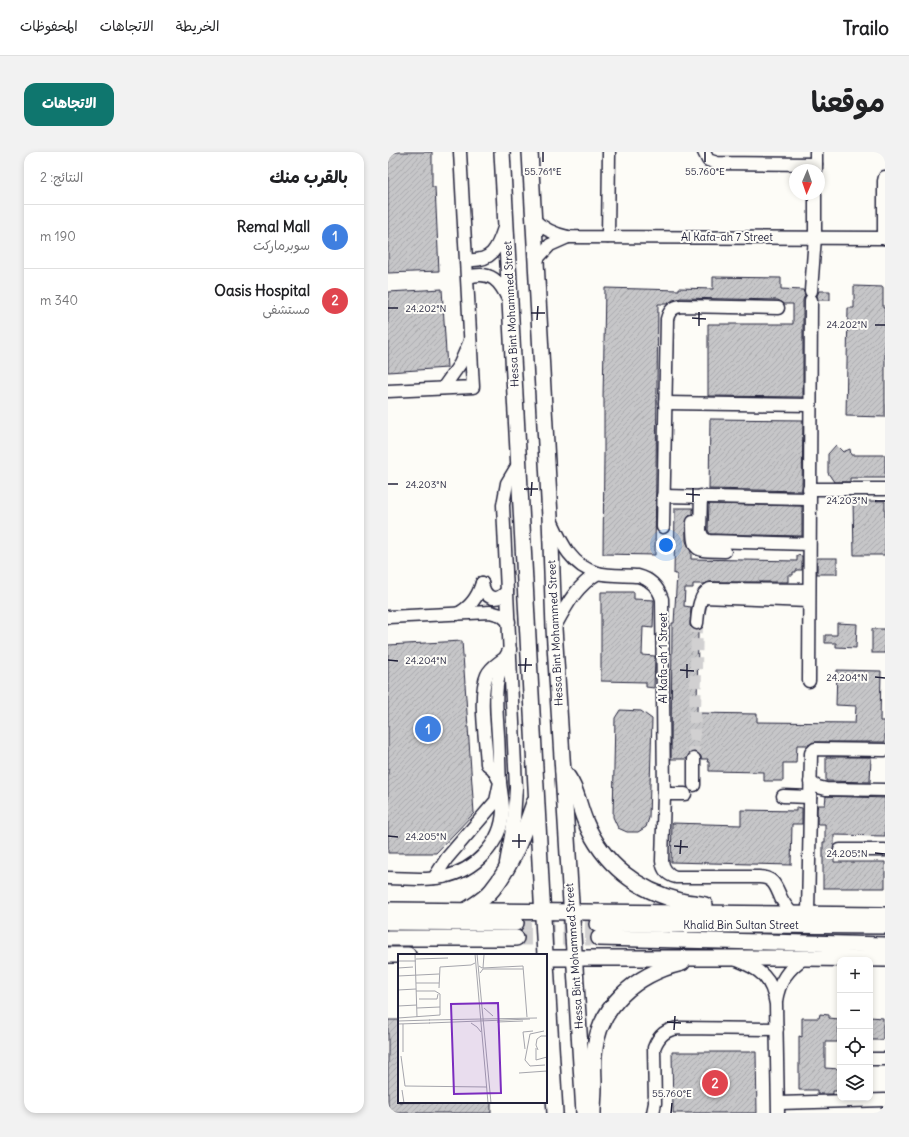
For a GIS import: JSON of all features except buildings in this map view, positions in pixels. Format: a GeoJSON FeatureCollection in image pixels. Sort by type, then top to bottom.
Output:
{"type":"FeatureCollection","features":[{"type":"Feature","properties":{"kind":"main road","name":"Hessa Bint Mohammed Street"},"geometry":{"type":"LineString","coordinates":[[502,152],[545,954]]}},
{"type":"Feature","properties":{"kind":"main road","name":"Hessa Bint Mohammed Street"},"geometry":{"type":"LineString","coordinates":[[530,152],[550,518],[554,628],[584,1113]]}},
{"type":"Feature","properties":{"kind":"main road"},"geometry":{"type":"LineString","coordinates":[[562,770],[575,788],[585,822],[597,844],[608,859],[621,872],[641,886],[661,895],[682,901],[719,907],[743,913]]}},
{"type":"Feature","properties":{"kind":"main road"},"geometry":{"type":"LineString","coordinates":[[465,911],[490,892],[505,870],[519,842],[537,796]]}},
{"type":"Feature","properties":{"kind":"main road"},"geometry":{"type":"LineString","coordinates":[[388,910],[885,915]]}},
{"type":"Feature","properties":{"kind":"main road"},"geometry":{"type":"LineString","coordinates":[[388,922],[516,923]]}},
{"type":"Feature","properties":{"kind":"main road","name":"Khalid Bin Sultan Street"},"geometry":{"type":"LineString","coordinates":[[885,926],[598,931],[885,945]]}},
{"type":"Feature","properties":{"kind":"main road"},"geometry":{"type":"LineString","coordinates":[[388,938],[516,938]]}},
{"type":"Feature","properties":{"kind":"main road"},"geometry":{"type":"LineString","coordinates":[[388,954],[398,954]]}},
{"type":"Feature","properties":{"kind":"main road"},"geometry":{"type":"LineString","coordinates":[[547,958],[885,959]]}},
{"type":"Feature","properties":{"kind":"main road"},"geometry":{"type":"LineString","coordinates":[[593,1113],[593,1056],[595,1045],[601,1025],[614,1003],[622,993],[639,980],[657,971],[702,958]]}},
{"type":"Feature","properties":{"kind":"main road"},"geometry":{"type":"LineString","coordinates":[[388,963],[398,964]]}},
{"type":"Feature","properties":{"kind":"main road"},"geometry":{"type":"LineString","coordinates":[[547,980],[555,1113]]}},
{"type":"Feature","properties":{"kind":"main road"},"geometry":{"type":"LineString","coordinates":[[547,1097],[550,1113]]}},
{"type":"Feature","properties":{"kind":"street"},"geometry":{"type":"LineString","coordinates":[[388,391],[474,387],[460,152]]}},
{"type":"Feature","properties":{"kind":"street"},"geometry":{"type":"LineString","coordinates":[[608,237],[609,152]]}},
{"type":"Feature","properties":{"kind":"street"},"geometry":{"type":"LineString","coordinates":[[704,152],[708,160],[717,163],[816,162]]}},
{"type":"Feature","properties":{"kind":"street"},"geometry":{"type":"LineString","coordinates":[[884,238],[885,177]]}},
{"type":"Feature","properties":{"kind":"street"},"geometry":{"type":"LineString","coordinates":[[809,681],[808,544],[811,296],[815,237],[815,200]]}},
{"type":"Feature","properties":{"kind":"street","name":"Al Kafa-ah 7 Street"},"geometry":{"type":"LineString","coordinates":[[533,218],[545,229],[556,234],[568,236],[884,238]]}},
{"type":"Feature","properties":{"kind":"street"},"geometry":{"type":"LineString","coordinates":[[467,260],[484,258],[494,252],[500,242],[506,223]]}},
{"type":"Feature","properties":{"kind":"street","name":"Al Kafa-ah 7 Street"},"geometry":{"type":"LineString","coordinates":[[536,260],[550,245],[568,236]]}},
{"type":"Feature","properties":{"kind":"street"},"geometry":{"type":"LineString","coordinates":[[468,277],[480,275],[497,281],[502,286],[510,305]]}},
{"type":"Feature","properties":{"kind":"street"},"geometry":{"type":"LineString","coordinates":[[662,526],[667,319],[670,311],[673,308],[681,306],[778,308]]}},
{"type":"Feature","properties":{"kind":"street"},"geometry":{"type":"LineString","coordinates":[[443,388],[460,364],[471,338]]}},
{"type":"Feature","properties":{"kind":"street"},"geometry":{"type":"LineString","coordinates":[[665,403],[810,405]]}},
{"type":"Feature","properties":{"kind":"street"},"geometry":{"type":"LineString","coordinates":[[505,870],[514,819],[516,788],[507,654],[509,622],[504,498],[507,483],[519,463]]}},
{"type":"Feature","properties":{"kind":"street"},"geometry":{"type":"LineString","coordinates":[[663,496],[809,494],[885,489]]}},
{"type":"Feature","properties":{"kind":"street"},"geometry":{"type":"LineString","coordinates":[[698,496],[700,531],[702,538],[708,542],[808,544]]}},
{"type":"Feature","properties":{"kind":"street"},"geometry":{"type":"LineString","coordinates":[[698,496],[693,538],[694,544],[697,547],[702,550],[760,551]]}},
{"type":"Feature","properties":{"kind":"street","name":"Al Kafa-ah 1 Street"},"geometry":{"type":"LineString","coordinates":[[550,518],[562,543],[571,556],[583,566],[598,573],[638,576],[643,578],[653,584],[660,593],[662,599],[664,794],[662,862],[664,869],[676,877],[768,878],[775,884],[783,902],[792,914]]}},
{"type":"Feature","properties":{"kind":"street"},"geometry":{"type":"LineString","coordinates":[[554,628],[574,593],[585,582],[598,573]]}},
{"type":"Feature","properties":{"kind":"street"},"geometry":{"type":"LineString","coordinates":[[456,614],[473,602],[482,583],[485,593],[490,597],[498,597],[507,591]]}},
{"type":"Feature","properties":{"kind":"street"},"geometry":{"type":"LineString","coordinates":[[697,623],[703,597],[808,596]]}},
{"type":"Feature","properties":{"kind":"street"},"geometry":{"type":"LineString","coordinates":[[388,617],[490,612],[501,615],[509,622]]}},
{"type":"Feature","properties":{"kind":"street"},"geometry":{"type":"LineString","coordinates":[[388,878],[434,878],[451,875],[467,868],[481,858],[498,835],[503,810],[500,782],[496,690],[500,670],[507,654]]}},
{"type":"Feature","properties":{"kind":"street"},"geometry":{"type":"LineString","coordinates":[[808,914],[810,755],[812,751],[815,750],[885,750]]}},
{"type":"Feature","properties":{"kind":"street"},"geometry":{"type":"LineString","coordinates":[[694,759],[694,785]]}},
{"type":"Feature","properties":{"kind":"street"},"geometry":{"type":"LineString","coordinates":[[434,878],[447,858],[496,801],[500,782]]}},
{"type":"Feature","properties":{"kind":"street"},"geometry":{"type":"LineString","coordinates":[[810,782],[818,787],[826,789],[885,790]]}},
{"type":"Feature","properties":{"kind":"street"},"geometry":{"type":"LineString","coordinates":[[664,794],[685,794]]}},
{"type":"Feature","properties":{"kind":"street"},"geometry":{"type":"LineString","coordinates":[[783,796],[810,797]]}},
{"type":"Feature","properties":{"kind":"street"},"geometry":{"type":"LineString","coordinates":[[840,850],[885,850]]}},
{"type":"Feature","properties":{"kind":"street"},"geometry":{"type":"LineString","coordinates":[[388,902],[405,910]]}},
{"type":"Feature","properties":{"kind":"street"},"geometry":{"type":"LineString","coordinates":[[733,958],[754,967],[763,974],[771,986],[776,1004]]}},
{"type":"Feature","properties":{"kind":"street"},"geometry":{"type":"LineString","coordinates":[[804,958],[794,964],[787,972],[777,993],[779,1108],[838,1107],[857,1101]]}},
{"type":"Feature","properties":{"kind":"street"},"geometry":{"type":"LineString","coordinates":[[653,1113],[655,1103],[654,1048],[656,1041],[666,1031],[680,1028],[777,1029]]}},
{"type":"Feature","properties":{"kind":"street"},"geometry":{"type":"LineString","coordinates":[[873,1059],[885,1059]]}},
{"type":"Feature","properties":{"kind":"street"},"geometry":{"type":"LineString","coordinates":[[873,1099],[885,1100]]}},
{"type":"Feature","properties":{"kind":"tunnel"},"geometry":{"type":"LineString","coordinates":[[694,759],[697,623]]}},
{"type":"Feature","properties":{"kind":"tunnel"},"geometry":{"type":"LineString","coordinates":[[516,923],[597,924]]}},
{"type":"Feature","properties":{"kind":"tunnel"},"geometry":{"type":"LineString","coordinates":[[516,938],[599,938]]}},
{"type":"Feature","properties":{"kind":"place","name":"Remal Mall"},"geometry":{"type":"Point","coordinates":[428,729]}},
{"type":"Feature","properties":{"kind":"place","name":"Oasis Hospital"},"geometry":{"type":"Point","coordinates":[715,1083]}}]}
